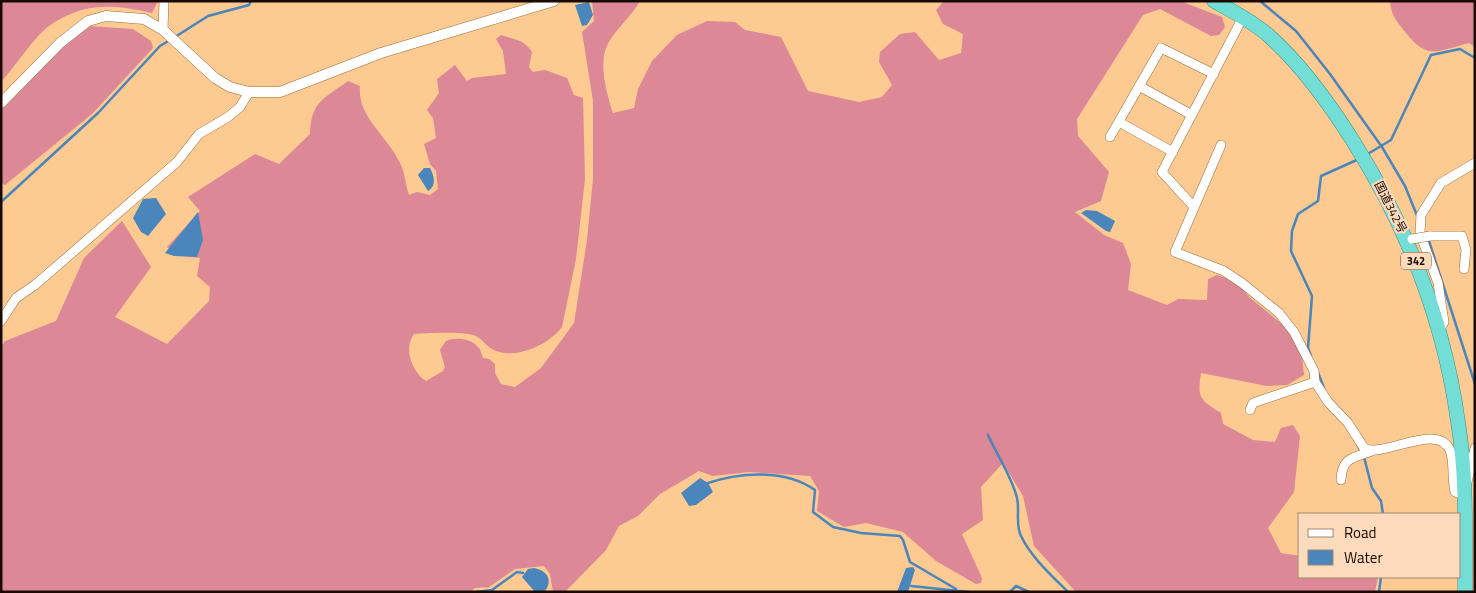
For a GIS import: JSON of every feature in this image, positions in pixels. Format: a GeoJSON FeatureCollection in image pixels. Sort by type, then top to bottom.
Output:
{"type":"FeatureCollection","features":[{"type":"Feature","properties":{"kind":"highway","name":"国道342号"},"geometry":{"type":"LineString","coordinates":[[1214,1],[1243,17],[1287,52],[1324,98],[1382,189],[1410,239],[1439,330],[1458,422],[1464,495],[1465,592]]}},
{"type":"Feature","properties":{"kind":"street"},"geometry":{"type":"LineString","coordinates":[[163,30],[164,1]]}},
{"type":"Feature","properties":{"kind":"street"},"geometry":{"type":"LineString","coordinates":[[1,103],[60,43],[88,21],[106,16],[128,16],[144,19],[163,30],[215,78],[230,87],[249,92],[280,92],[381,53],[554,1]]}},
{"type":"Feature","properties":{"kind":"street"},"geometry":{"type":"LineString","coordinates":[[1194,206],[1162,172],[1243,17]]}},
{"type":"Feature","properties":{"kind":"street"},"geometry":{"type":"LineString","coordinates":[[1110,137],[1161,48],[1214,74]]}},
{"type":"Feature","properties":{"kind":"street"},"geometry":{"type":"LineString","coordinates":[[1139,86],[1192,115]]}},
{"type":"Feature","properties":{"kind":"street"},"geometry":{"type":"LineString","coordinates":[[1,321],[16,298],[35,285],[177,162],[199,134],[228,117],[240,107],[249,92]]}},
{"type":"Feature","properties":{"kind":"street"},"geometry":{"type":"LineString","coordinates":[[1118,122],[1173,152]]}},
{"type":"Feature","properties":{"kind":"street"},"geometry":{"type":"LineString","coordinates":[[1221,144],[1175,252],[1224,271],[1279,313],[1294,332],[1314,371],[1315,382],[1328,402],[1348,423],[1364,448],[1372,450]]}},
{"type":"Feature","properties":{"kind":"street"},"geometry":{"type":"LineString","coordinates":[[1439,330],[1444,322],[1438,283],[1420,233],[1421,214],[1441,183],[1475,162]]}},
{"type":"Feature","properties":{"kind":"street"},"geometry":{"type":"LineString","coordinates":[[1410,239],[1430,236],[1462,236],[1466,250],[1464,269]]}},
{"type":"Feature","properties":{"kind":"street"},"geometry":{"type":"LineString","coordinates":[[1250,410],[1253,403],[1315,382]]}},
{"type":"Feature","properties":{"kind":"street"},"geometry":{"type":"LineString","coordinates":[[1341,480],[1342,468],[1347,460],[1372,450],[1422,439],[1443,443],[1450,451],[1455,492],[1464,495],[1475,448]]}},
{"type":"Feature","properties":{"kind":"shaded area"},"geometry":{"type":"Polygon","coordinates":[[[1,1],[158,1],[152,13],[125,8],[99,7],[87,9],[62,18],[43,31],[1,82],[1,1]]]}},
{"type":"Feature","properties":{"kind":"shaded area"},"geometry":{"type":"Polygon","coordinates":[[[592,1],[640,1],[609,42],[604,56],[605,81],[613,113],[634,108],[638,89],[652,61],[677,35],[707,21],[735,22],[745,30],[781,37],[808,91],[859,102],[882,97],[892,85],[879,62],[880,52],[900,34],[915,32],[939,60],[961,53],[963,34],[943,24],[936,10],[944,1],[1180,1],[1222,17],[1225,27],[1219,35],[1211,36],[1160,9],[1143,15],[1077,119],[1078,136],[1109,172],[1101,201],[1075,212],[1104,235],[1123,243],[1131,264],[1128,290],[1167,305],[1178,299],[1207,300],[1208,279],[1217,275],[1238,282],[1249,297],[1288,329],[1302,354],[1304,375],[1287,385],[1267,386],[1201,373],[1200,393],[1208,405],[1221,413],[1223,424],[1253,440],[1275,442],[1281,428],[1293,425],[1300,436],[1294,492],[1268,528],[1281,553],[1298,556],[1298,578],[1378,578],[1375,592],[1076,592],[1034,546],[1023,496],[1003,463],[981,487],[983,520],[962,534],[982,578],[981,583],[976,584],[936,561],[903,532],[866,523],[844,527],[817,511],[819,491],[810,476],[749,472],[713,476],[699,471],[660,494],[638,516],[619,526],[606,550],[565,592],[553,592],[550,574],[544,566],[515,569],[489,587],[475,588],[470,592],[1,592],[1,347],[5,341],[56,321],[84,258],[122,221],[151,267],[115,317],[167,344],[209,301],[210,287],[197,276],[200,258],[175,255],[167,247],[200,211],[188,197],[255,154],[279,164],[310,134],[313,114],[320,102],[348,81],[360,86],[360,97],[363,107],[399,161],[403,169],[409,195],[417,192],[430,195],[438,189],[436,171],[430,164],[424,144],[436,138],[433,118],[427,110],[439,93],[437,79],[455,65],[467,81],[472,78],[506,74],[503,51],[496,39],[501,35],[519,40],[529,48],[532,52],[529,67],[533,72],[545,70],[567,78],[574,95],[583,98],[585,179],[576,259],[562,327],[549,340],[521,352],[502,353],[489,347],[476,336],[463,333],[414,334],[409,346],[413,366],[426,381],[443,371],[445,367],[440,350],[446,341],[454,339],[463,339],[475,344],[483,358],[489,359],[495,364],[495,373],[501,384],[515,387],[541,368],[574,323],[587,240],[593,179],[593,101],[582,32],[594,21],[592,1]]]}},
{"type":"Feature","properties":{"kind":"shaded area"},"geometry":{"type":"Polygon","coordinates":[[[1390,1],[1475,1],[1475,47],[1469,43],[1439,51],[1425,50],[1418,46],[1397,22],[1392,13],[1390,1]]]}},
{"type":"Feature","properties":{"kind":"shaded area"},"geometry":{"type":"Polygon","coordinates":[[[89,26],[133,29],[151,41],[153,48],[92,114],[5,185],[1,183],[1,107],[63,45],[89,26]]]}},
{"type":"Feature","properties":{"kind":"water"},"geometry":{"type":"Polygon","coordinates":[[[589,2],[593,15],[587,25],[582,26],[575,5],[589,2]]]}},
{"type":"Feature","properties":{"kind":"water"},"geometry":{"type":"Polygon","coordinates":[[[424,168],[430,168],[433,177],[433,186],[428,191],[418,175],[424,168]]]}},
{"type":"Feature","properties":{"kind":"water"},"geometry":{"type":"Polygon","coordinates":[[[156,198],[166,214],[148,236],[141,232],[133,218],[143,199],[156,198]]]}},
{"type":"Feature","properties":{"kind":"water"},"geometry":{"type":"Polygon","coordinates":[[[1086,210],[1097,211],[1115,221],[1110,232],[1081,213],[1086,210]]]}},
{"type":"Feature","properties":{"kind":"water"},"geometry":{"type":"Polygon","coordinates":[[[198,212],[203,240],[197,257],[174,256],[165,253],[198,212]]]}},
{"type":"Feature","properties":{"kind":"water"},"geometry":{"type":"Polygon","coordinates":[[[700,478],[708,483],[713,492],[696,505],[689,506],[681,493],[700,478]]]}},
{"type":"Feature","properties":{"kind":"water"},"geometry":{"type":"Polygon","coordinates":[[[913,567],[915,570],[908,592],[897,592],[906,568],[913,567]]]}},
{"type":"Feature","properties":{"kind":"water"},"geometry":{"type":"Polygon","coordinates":[[[528,569],[539,569],[548,577],[547,588],[544,592],[535,592],[522,577],[528,569]]]}},
{"type":"Feature","properties":{"kind":"waterway"},"geometry":{"type":"LineString","coordinates":[[175,37],[208,16],[249,5],[251,1]]}},
{"type":"Feature","properties":{"kind":"waterway"},"geometry":{"type":"LineString","coordinates":[[1260,1],[1296,31],[1330,74],[1382,147],[1405,186],[1418,218]]}},
{"type":"Feature","properties":{"kind":"waterway"},"geometry":{"type":"LineString","coordinates":[[1,202],[98,113],[160,46],[170,40]]}},
{"type":"Feature","properties":{"kind":"waterway"},"geometry":{"type":"LineString","coordinates":[[1366,155],[1391,140],[1431,55],[1460,49],[1475,58]]}},
{"type":"Feature","properties":{"kind":"waterway"},"geometry":{"type":"LineString","coordinates":[[1311,356],[1308,348],[1312,296],[1291,251],[1292,231],[1298,214],[1318,201],[1321,176],[1359,159]]}},
{"type":"Feature","properties":{"kind":"waterway"},"geometry":{"type":"LineString","coordinates":[[1428,238],[1475,384]]}},
{"type":"Feature","properties":{"kind":"waterway"},"geometry":{"type":"LineString","coordinates":[[1317,370],[1324,388]]}},
{"type":"Feature","properties":{"kind":"waterway"},"geometry":{"type":"LineString","coordinates":[[988,435],[1015,490],[1018,503],[1018,526],[1025,544],[1048,572],[1068,592]]}},
{"type":"Feature","properties":{"kind":"waterway"},"geometry":{"type":"LineString","coordinates":[[1357,444],[1364,457],[1372,488],[1381,501],[1383,513]]}},
{"type":"Feature","properties":{"kind":"waterway"},"geometry":{"type":"LineString","coordinates":[[708,483],[734,476],[763,474],[790,478],[803,483],[815,490],[813,512],[833,527],[861,533],[900,536],[910,562],[956,589]]}},
{"type":"Feature","properties":{"kind":"waterway"},"geometry":{"type":"LineString","coordinates":[[476,592],[492,590],[517,572],[523,573]]}},
{"type":"Feature","properties":{"kind":"waterway"},"geometry":{"type":"LineString","coordinates":[[1379,592],[1381,578]]}},
{"type":"Feature","properties":{"kind":"waterway"},"geometry":{"type":"LineString","coordinates":[[911,586],[969,592]]}},
{"type":"Feature","properties":{"kind":"waterway"},"geometry":{"type":"LineString","coordinates":[[1010,592],[1016,586],[1029,592]]}}]}
